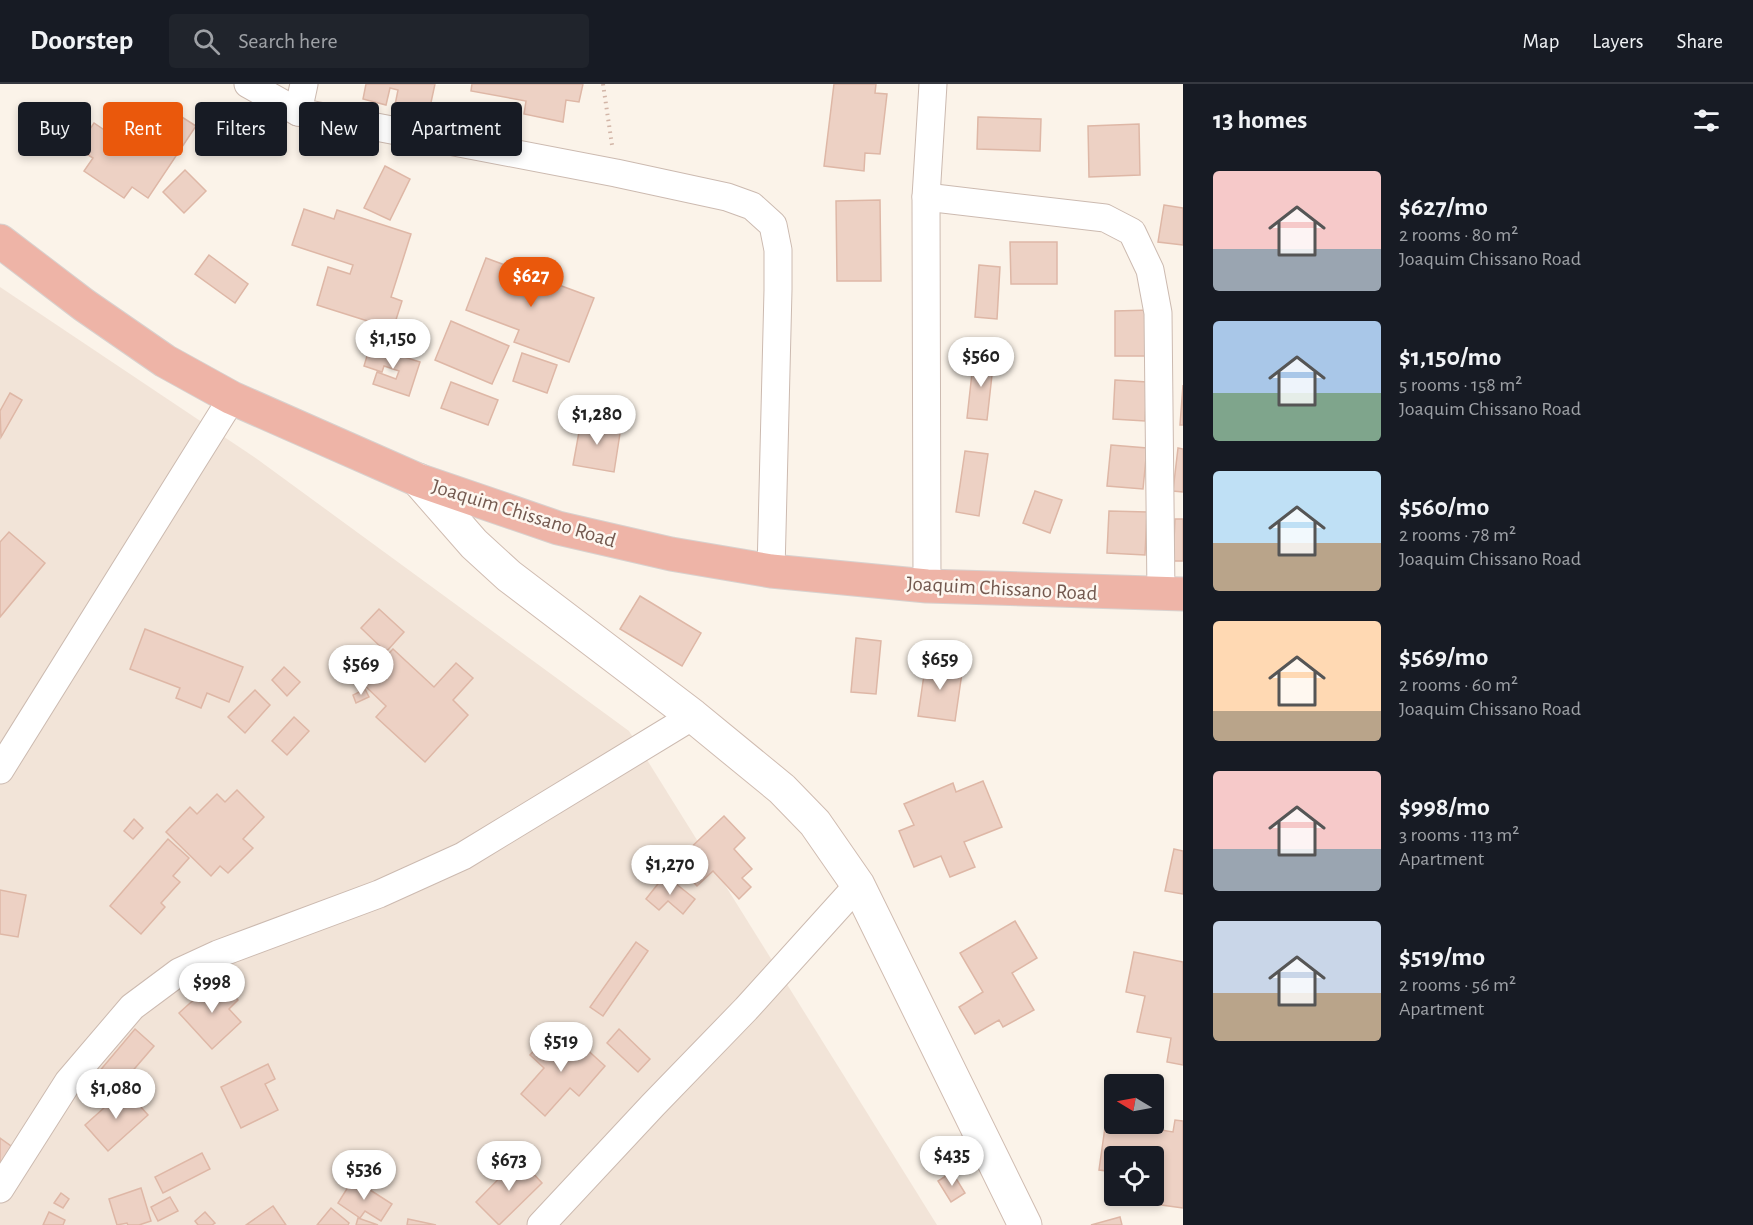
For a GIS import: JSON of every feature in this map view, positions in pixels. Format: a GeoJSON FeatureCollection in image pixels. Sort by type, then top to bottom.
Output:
{"type":"FeatureCollection","features":[{"type":"Feature","properties":{"kind":"highway","name":"Joaquim Chissano Road"},"geometry":{"type":"LineString","coordinates":[[0,241],[84,305],[165,361],[232,398],[418,480],[558,528],[671,554],[771,572],[927,586],[1172,595]]}},
{"type":"Feature","properties":{"kind":"street"},"geometry":{"type":"LineString","coordinates":[[248,84],[298,112],[616,172],[727,197],[752,207],[772,225],[778,250],[778,290],[771,572]]}},
{"type":"Feature","properties":{"kind":"street"},"geometry":{"type":"LineString","coordinates":[[298,112],[304,84]]}},
{"type":"Feature","properties":{"kind":"street"},"geometry":{"type":"LineString","coordinates":[[927,586],[926,197],[933,84]]}},
{"type":"Feature","properties":{"kind":"street"},"geometry":{"type":"LineString","coordinates":[[926,197],[1105,218],[1132,232],[1150,270],[1158,313],[1172,595]]}},
{"type":"Feature","properties":{"kind":"street"},"geometry":{"type":"LineString","coordinates":[[0,770],[232,398]]}},
{"type":"Feature","properties":{"kind":"street"},"geometry":{"type":"LineString","coordinates":[[418,480],[474,544],[509,576],[693,716],[782,789],[815,823],[858,885],[1024,1225]]}},
{"type":"Feature","properties":{"kind":"street"},"geometry":{"type":"LineString","coordinates":[[0,1189],[68,1082],[132,1007],[179,972],[218,954],[379,894],[463,856],[693,716]]}},
{"type":"Feature","properties":{"kind":"street"},"geometry":{"type":"LineString","coordinates":[[541,1225],[746,1009],[858,885]]}},
{"type":"Feature","properties":{"kind":"path"},"geometry":{"type":"LineString","coordinates":[[603,84],[616,172]]}},
{"type":"Feature","properties":{"kind":"shaded area"},"geometry":{"type":"Polygon","coordinates":[[[0,287],[257,459],[629,731],[937,1225],[0,1225],[0,287]]]}},
{"type":"Feature","properties":{"kind":"building"},"geometry":{"type":"Polygon","coordinates":[[[366,84],[435,84],[431,102],[396,102],[398,90],[390,88],[386,105],[363,99],[366,84]]]}},
{"type":"Feature","properties":{"kind":"building"},"geometry":{"type":"Polygon","coordinates":[[[472,84],[583,84],[579,102],[566,100],[563,122],[524,114],[526,101],[471,91],[472,84]]]}},
{"type":"Feature","properties":{"kind":"building"},"geometry":{"type":"Polygon","coordinates":[[[834,84],[876,84],[875,93],[887,94],[880,154],[865,153],[864,171],[824,166],[834,84]]]}},
{"type":"Feature","properties":{"kind":"building"},"geometry":{"type":"Polygon","coordinates":[[[978,117],[1041,119],[1040,151],[977,149],[978,117]]]}},
{"type":"Feature","properties":{"kind":"building"},"geometry":{"type":"Polygon","coordinates":[[[183,118],[195,128],[183,146],[183,118]]]}},
{"type":"Feature","properties":{"kind":"building"},"geometry":{"type":"Polygon","coordinates":[[[94,123],[103,129],[103,156],[176,156],[148,198],[132,187],[124,198],[84,171],[93,158],[90,156],[91,127],[94,123]]]}},
{"type":"Feature","properties":{"kind":"building"},"geometry":{"type":"Polygon","coordinates":[[[1139,124],[1140,175],[1089,177],[1088,126],[1139,124]]]}},
{"type":"Feature","properties":{"kind":"building"},"geometry":{"type":"Polygon","coordinates":[[[385,166],[410,179],[390,220],[364,208],[385,166]]]}},
{"type":"Feature","properties":{"kind":"building"},"geometry":{"type":"Polygon","coordinates":[[[185,170],[206,191],[184,213],[163,192],[185,170]]]}},
{"type":"Feature","properties":{"kind":"building"},"geometry":{"type":"Polygon","coordinates":[[[880,200],[881,281],[837,281],[836,201],[880,200]]]}},
{"type":"Feature","properties":{"kind":"building"},"geometry":{"type":"Polygon","coordinates":[[[1164,205],[1183,208],[1183,245],[1158,242],[1164,205]]]}},
{"type":"Feature","properties":{"kind":"building"},"geometry":{"type":"Polygon","coordinates":[[[304,209],[334,219],[337,210],[411,234],[391,297],[402,301],[393,329],[317,305],[328,267],[350,274],[353,265],[292,245],[304,209]]]}},
{"type":"Feature","properties":{"kind":"building"},"geometry":{"type":"Polygon","coordinates":[[[1010,242],[1057,242],[1057,284],[1011,284],[1010,242]]]}},
{"type":"Feature","properties":{"kind":"building"},"geometry":{"type":"Polygon","coordinates":[[[209,255],[248,284],[235,303],[195,274],[209,255]]]}},
{"type":"Feature","properties":{"kind":"building"},"geometry":{"type":"Polygon","coordinates":[[[486,258],[594,298],[569,362],[514,342],[519,330],[466,310],[486,258]]]}},
{"type":"Feature","properties":{"kind":"building"},"geometry":{"type":"Polygon","coordinates":[[[979,265],[1000,267],[997,319],[975,317],[979,265]]]}},
{"type":"Feature","properties":{"kind":"building"},"geometry":{"type":"Polygon","coordinates":[[[1151,310],[1150,356],[1115,356],[1115,311],[1151,310]]]}},
{"type":"Feature","properties":{"kind":"building"},"geometry":{"type":"Polygon","coordinates":[[[451,321],[509,346],[492,384],[435,360],[451,321]]]}},
{"type":"Feature","properties":{"kind":"building"},"geometry":{"type":"Polygon","coordinates":[[[370,346],[420,362],[409,396],[373,384],[377,372],[396,379],[399,371],[384,366],[382,372],[364,366],[370,346]]]}},
{"type":"Feature","properties":{"kind":"building"},"geometry":{"type":"Polygon","coordinates":[[[522,353],[557,365],[547,393],[513,381],[522,353]]]}},
{"type":"Feature","properties":{"kind":"building"},"geometry":{"type":"Polygon","coordinates":[[[974,355],[994,357],[987,420],[967,418],[974,355]]]}},
{"type":"Feature","properties":{"kind":"building"},"geometry":{"type":"Polygon","coordinates":[[[1115,380],[1147,382],[1145,421],[1113,419],[1115,380]]]}},
{"type":"Feature","properties":{"kind":"building"},"geometry":{"type":"Polygon","coordinates":[[[451,382],[498,400],[488,425],[441,408],[451,382]]]}},
{"type":"Feature","properties":{"kind":"building"},"geometry":{"type":"Polygon","coordinates":[[[1183,385],[1183,425],[1180,425],[1183,385]]]}},
{"type":"Feature","properties":{"kind":"building"},"geometry":{"type":"Polygon","coordinates":[[[10,393],[22,400],[1,437],[0,411],[10,393]]]}},
{"type":"Feature","properties":{"kind":"building"},"geometry":{"type":"Polygon","coordinates":[[[581,421],[621,427],[614,472],[573,465],[581,421]]]}},
{"type":"Feature","properties":{"kind":"building"},"geometry":{"type":"Polygon","coordinates":[[[1111,445],[1147,448],[1143,489],[1107,486],[1111,445]]]}},
{"type":"Feature","properties":{"kind":"building"},"geometry":{"type":"Polygon","coordinates":[[[1178,448],[1183,449],[1183,492],[1173,491],[1178,448]]]}},
{"type":"Feature","properties":{"kind":"building"},"geometry":{"type":"Polygon","coordinates":[[[965,451],[988,454],[979,516],[956,512],[965,451]]]}},
{"type":"Feature","properties":{"kind":"building"},"geometry":{"type":"Polygon","coordinates":[[[1035,491],[1062,500],[1050,533],[1023,523],[1035,491]]]}},
{"type":"Feature","properties":{"kind":"building"},"geometry":{"type":"Polygon","coordinates":[[[1109,511],[1147,512],[1145,555],[1107,553],[1109,511]]]}},
{"type":"Feature","properties":{"kind":"building"},"geometry":{"type":"Polygon","coordinates":[[[1175,519],[1183,519],[1183,561],[1173,561],[1175,519]]]}},
{"type":"Feature","properties":{"kind":"building"},"geometry":{"type":"Polygon","coordinates":[[[9,532],[45,563],[0,617],[0,542],[9,532]]]}},
{"type":"Feature","properties":{"kind":"building"},"geometry":{"type":"Polygon","coordinates":[[[640,596],[701,633],[682,666],[620,629],[640,596]]]}},
{"type":"Feature","properties":{"kind":"building"},"geometry":{"type":"Polygon","coordinates":[[[379,609],[404,632],[386,652],[361,628],[379,609]]]}},
{"type":"Feature","properties":{"kind":"building"},"geometry":{"type":"Polygon","coordinates":[[[145,629],[243,667],[229,702],[207,693],[201,708],[176,698],[180,688],[130,669],[145,629]]]}},
{"type":"Feature","properties":{"kind":"building"},"geometry":{"type":"Polygon","coordinates":[[[856,638],[881,641],[876,694],[851,692],[856,638]]]}},
{"type":"Feature","properties":{"kind":"building"},"geometry":{"type":"Polygon","coordinates":[[[393,649],[434,687],[456,663],[473,678],[453,700],[468,715],[425,762],[376,717],[386,706],[361,682],[393,649]]]}},
{"type":"Feature","properties":{"kind":"building"},"geometry":{"type":"Polygon","coordinates":[[[926,661],[963,666],[955,721],[918,716],[926,661]]]}},
{"type":"Feature","properties":{"kind":"building"},"geometry":{"type":"Polygon","coordinates":[[[284,667],[300,682],[287,696],[272,680],[284,667]]]}},
{"type":"Feature","properties":{"kind":"building"},"geometry":{"type":"Polygon","coordinates":[[[365,689],[369,697],[356,703],[353,695],[365,689]]]}},
{"type":"Feature","properties":{"kind":"building"},"geometry":{"type":"Polygon","coordinates":[[[255,690],[270,705],[245,733],[228,717],[255,690]]]}},
{"type":"Feature","properties":{"kind":"building"},"geometry":{"type":"Polygon","coordinates":[[[294,717],[309,731],[287,755],[272,741],[294,717]]]}},
{"type":"Feature","properties":{"kind":"building"},"geometry":{"type":"Polygon","coordinates":[[[983,781],[1002,827],[964,842],[975,867],[950,877],[941,856],[914,867],[899,831],[914,825],[904,804],[953,783],[956,792],[983,781]]]}},
{"type":"Feature","properties":{"kind":"building"},"geometry":{"type":"Polygon","coordinates":[[[237,790],[264,817],[243,839],[253,848],[228,873],[220,866],[211,876],[166,832],[190,807],[197,814],[217,794],[225,802],[237,790]]]}},
{"type":"Feature","properties":{"kind":"building"},"geometry":{"type":"Polygon","coordinates":[[[724,816],[745,838],[734,849],[752,869],[742,878],[751,887],[739,899],[713,871],[697,886],[684,872],[692,865],[683,855],[724,816]]]}},
{"type":"Feature","properties":{"kind":"building"},"geometry":{"type":"Polygon","coordinates":[[[134,819],[143,828],[133,839],[124,831],[134,819]]]}},
{"type":"Feature","properties":{"kind":"building"},"geometry":{"type":"Polygon","coordinates":[[[168,839],[189,858],[173,876],[180,882],[161,903],[165,907],[141,934],[110,906],[168,839]]]}},
{"type":"Feature","properties":{"kind":"building"},"geometry":{"type":"Polygon","coordinates":[[[1174,849],[1183,851],[1183,894],[1165,891],[1174,849]]]}},
{"type":"Feature","properties":{"kind":"building"},"geometry":{"type":"Polygon","coordinates":[[[665,875],[695,899],[683,914],[668,901],[659,910],[646,899],[665,875]]]}},
{"type":"Feature","properties":{"kind":"building"},"geometry":{"type":"Polygon","coordinates":[[[0,890],[26,895],[18,937],[0,934],[0,890]]]}},
{"type":"Feature","properties":{"kind":"building"},"geometry":{"type":"Polygon","coordinates":[[[1015,921],[1037,958],[1012,973],[1034,1010],[1003,1027],[999,1020],[975,1034],[959,1007],[983,992],[960,953],[1015,921]]]}},
{"type":"Feature","properties":{"kind":"building"},"geometry":{"type":"Polygon","coordinates":[[[636,942],[648,951],[603,1016],[590,1007],[636,942]]]}},
{"type":"Feature","properties":{"kind":"building"},"geometry":{"type":"Polygon","coordinates":[[[1134,952],[1183,962],[1183,1065],[1167,1062],[1171,1038],[1137,1032],[1145,996],[1126,992],[1134,952]]]}},
{"type":"Feature","properties":{"kind":"building"},"geometry":{"type":"Polygon","coordinates":[[[218,978],[238,1000],[229,1009],[241,1022],[212,1049],[179,1013],[218,978]]]}},
{"type":"Feature","properties":{"kind":"building"},"geometry":{"type":"Polygon","coordinates":[[[135,1029],[154,1046],[117,1089],[98,1073],[135,1029]]]}},
{"type":"Feature","properties":{"kind":"building"},"geometry":{"type":"Polygon","coordinates":[[[619,1029],[650,1059],[638,1072],[607,1043],[619,1029]]]}},
{"type":"Feature","properties":{"kind":"building"},"geometry":{"type":"Polygon","coordinates":[[[571,1035],[605,1066],[579,1096],[570,1088],[545,1116],[521,1094],[544,1068],[530,1055],[547,1036],[560,1048],[571,1035]]]}},
{"type":"Feature","properties":{"kind":"building"},"geometry":{"type":"Polygon","coordinates":[[[268,1064],[275,1079],[265,1084],[278,1110],[241,1128],[221,1087],[268,1064]]]}},
{"type":"Feature","properties":{"kind":"building"},"geometry":{"type":"Polygon","coordinates":[[[125,1089],[148,1115],[108,1151],[85,1125],[125,1089]]]}},
{"type":"Feature","properties":{"kind":"building"},"geometry":{"type":"Polygon","coordinates":[[[1175,1120],[1183,1121],[1183,1208],[1164,1205],[1164,1146],[1104,1146],[1104,1171],[1099,1170],[1104,1134],[1164,1134],[1164,1130],[1173,1132],[1175,1120]]]}},
{"type":"Feature","properties":{"kind":"building"},"geometry":{"type":"Polygon","coordinates":[[[0,1138],[18,1151],[7,1168],[0,1163],[0,1138]]]}},
{"type":"Feature","properties":{"kind":"building"},"geometry":{"type":"Polygon","coordinates":[[[202,1153],[210,1169],[163,1193],[155,1177],[202,1153]]]}},
{"type":"Feature","properties":{"kind":"building"},"geometry":{"type":"Polygon","coordinates":[[[519,1158],[542,1183],[499,1225],[476,1202],[519,1158]]]}},
{"type":"Feature","properties":{"kind":"building"},"geometry":{"type":"Polygon","coordinates":[[[952,1172],[965,1193],[951,1202],[938,1181],[952,1172]]]}},
{"type":"Feature","properties":{"kind":"building"},"geometry":{"type":"Polygon","coordinates":[[[353,1179],[392,1204],[381,1221],[365,1211],[360,1218],[338,1203],[353,1179]]]}},
{"type":"Feature","properties":{"kind":"building"},"geometry":{"type":"Polygon","coordinates":[[[141,1188],[151,1221],[139,1225],[128,1225],[127,1223],[117,1225],[109,1199],[141,1188]]]}},
{"type":"Feature","properties":{"kind":"building"},"geometry":{"type":"Polygon","coordinates":[[[61,1193],[69,1199],[63,1208],[54,1203],[61,1193]]]}},
{"type":"Feature","properties":{"kind":"building"},"geometry":{"type":"Polygon","coordinates":[[[170,1197],[178,1211],[158,1221],[151,1207],[170,1197]]]}},
{"type":"Feature","properties":{"kind":"building"},"geometry":{"type":"Polygon","coordinates":[[[273,1206],[286,1225],[246,1225],[273,1206]]]}},
{"type":"Feature","properties":{"kind":"building"},"geometry":{"type":"Polygon","coordinates":[[[331,1208],[349,1223],[348,1225],[317,1225],[331,1208]]]}},
{"type":"Feature","properties":{"kind":"building"},"geometry":{"type":"Polygon","coordinates":[[[49,1212],[65,1220],[63,1225],[43,1225],[49,1212]]]}},
{"type":"Feature","properties":{"kind":"building"},"geometry":{"type":"Polygon","coordinates":[[[205,1212],[215,1223],[198,1225],[195,1221],[205,1212]]]}},
{"type":"Feature","properties":{"kind":"building"},"geometry":{"type":"Polygon","coordinates":[[[1120,1217],[1122,1225],[1091,1225],[1120,1217]]]}},
{"type":"Feature","properties":{"kind":"building"},"geometry":{"type":"Polygon","coordinates":[[[358,1218],[378,1225],[356,1225],[358,1218]]]}},
{"type":"Feature","properties":{"kind":"building"},"geometry":{"type":"Polygon","coordinates":[[[408,1219],[436,1225],[407,1225],[408,1219]]]}}]}
